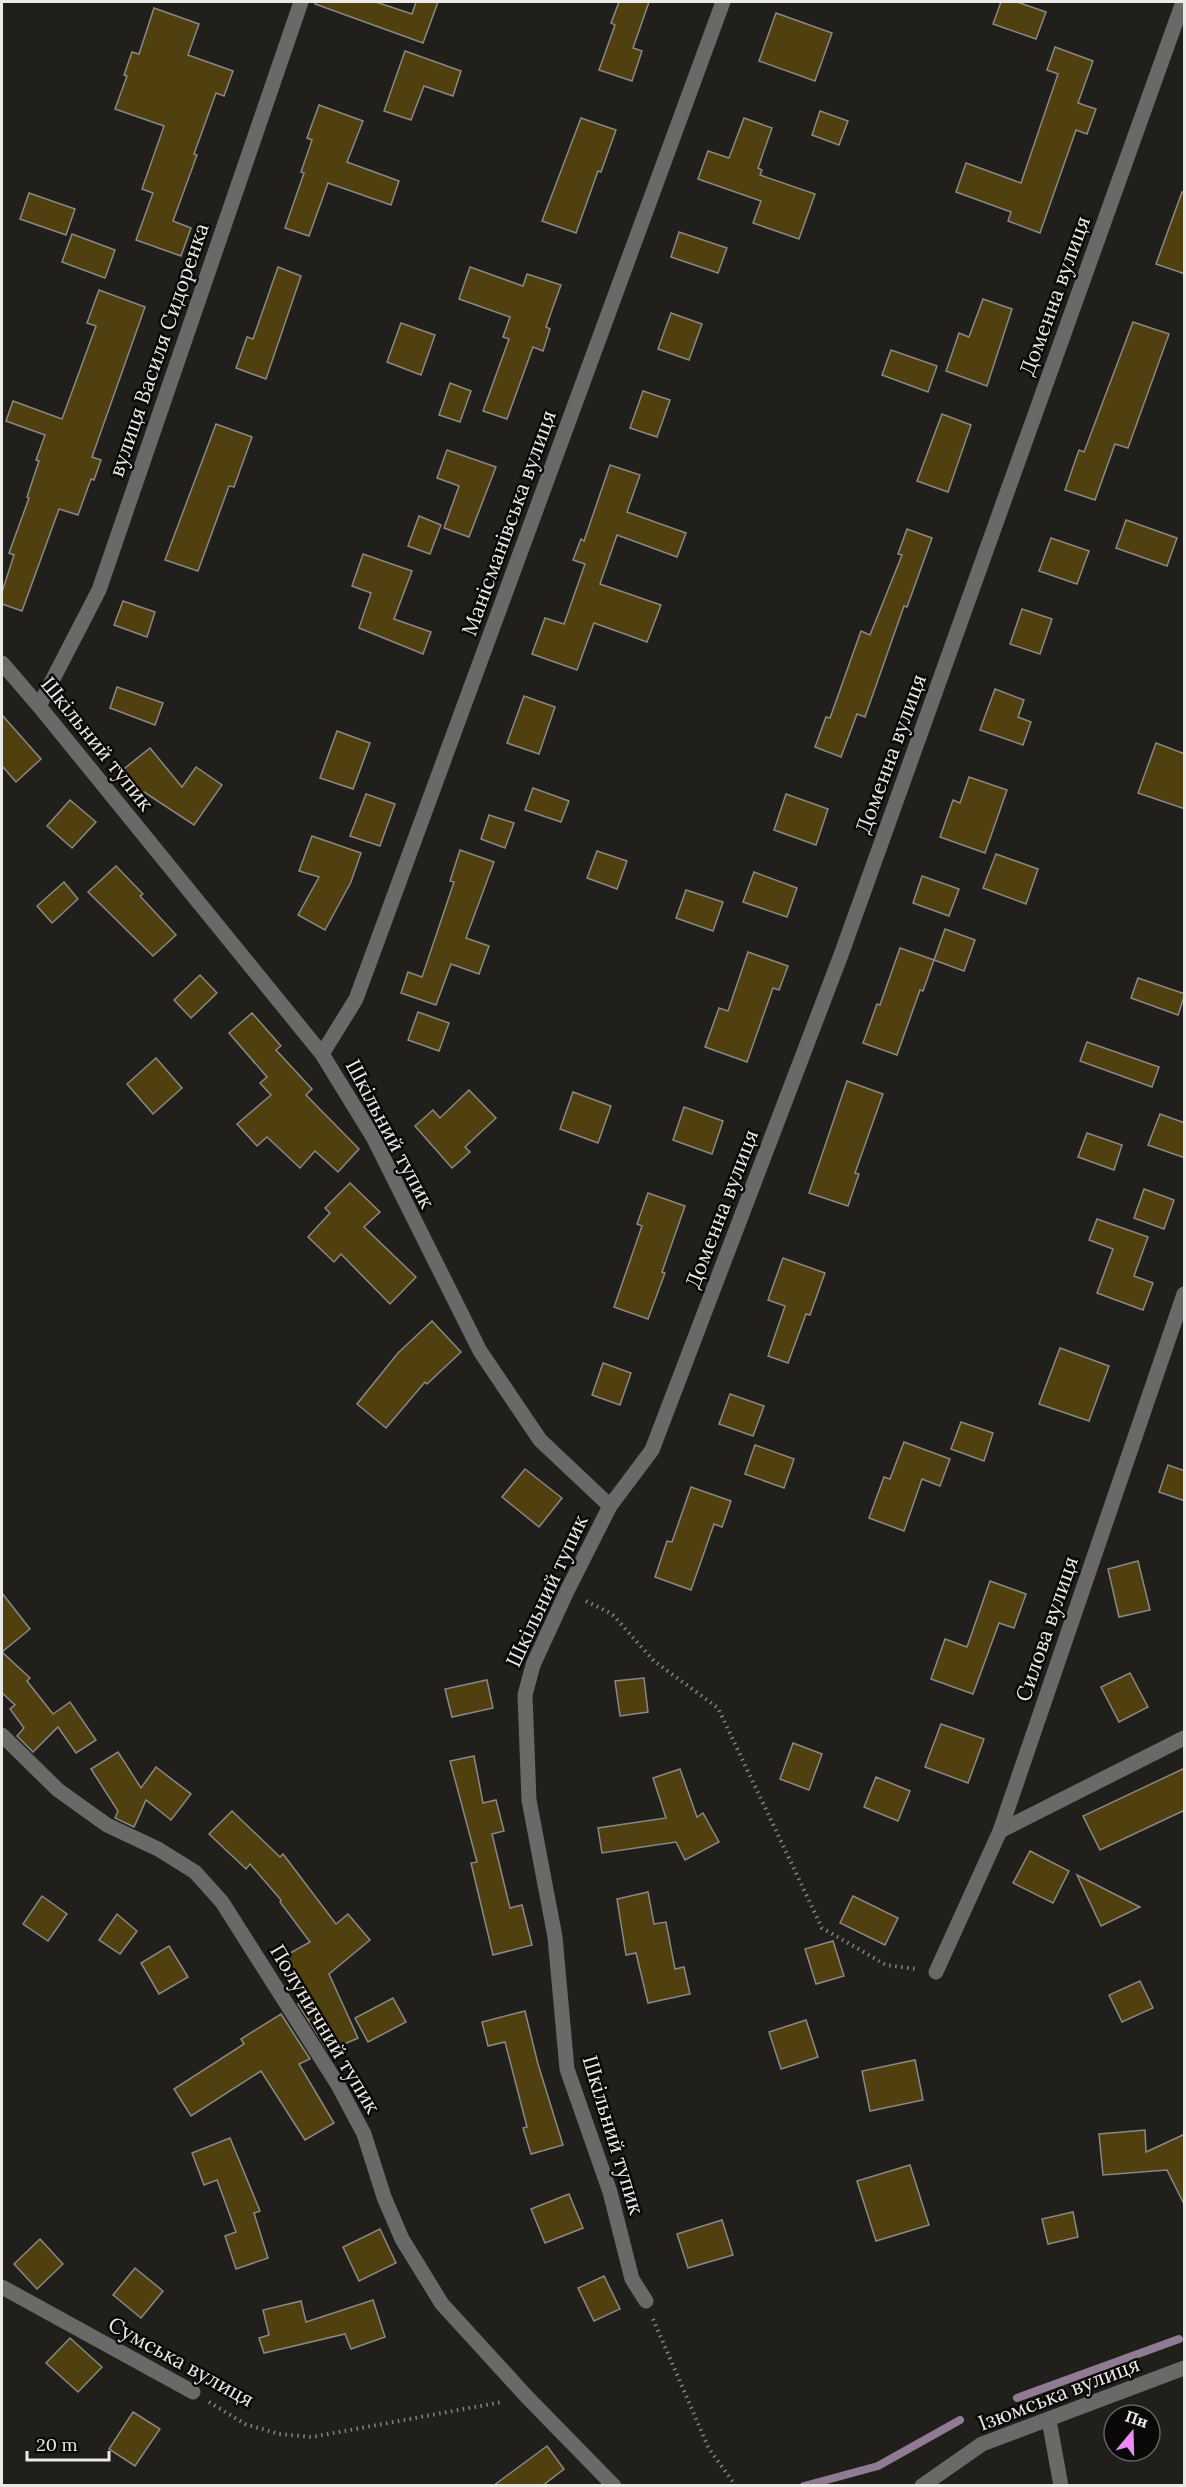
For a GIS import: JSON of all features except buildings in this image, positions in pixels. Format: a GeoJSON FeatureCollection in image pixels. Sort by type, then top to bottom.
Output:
{"type":"FeatureCollection","features":[{"type":"Feature","properties":{"kind":"street","name":"вулиця Василя Сидоренка"},"geometry":{"type":"LineString","coordinates":[[39,706],[99,590],[301,2]]}},
{"type":"Feature","properties":{"kind":"street","name":"Манісманівська вулиця"},"geometry":{"type":"LineString","coordinates":[[322,1054],[356,999],[723,2]]}},
{"type":"Feature","properties":{"kind":"street","name":"Доменна вулиця"},"geometry":{"type":"LineString","coordinates":[[610,1506],[652,1450],[837,966],[1183,2]]}},
{"type":"Feature","properties":{"kind":"street","name":"Шкільний тупик"},"geometry":{"type":"LineString","coordinates":[[2,663],[322,1054],[373,1137],[480,1351],[540,1440],[610,1506],[533,1665],[525,1695],[529,1800],[555,1937],[567,2069],[610,2192],[632,2279],[646,2301]]}},
{"type":"Feature","properties":{"kind":"street","name":"Силова вулиця"},"geometry":{"type":"LineString","coordinates":[[936,1972],[1000,1831],[1185,1294]]}},
{"type":"Feature","properties":{"kind":"street","name":"Полуничний тупик"},"geometry":{"type":"LineString","coordinates":[[2,1735],[58,1790],[107,1825],[158,1849],[195,1872],[222,1902],[332,2076],[354,2115],[364,2134],[384,2197],[407,2248],[442,2304],[527,2397],[614,2486]]}},
{"type":"Feature","properties":{"kind":"street"},"geometry":{"type":"LineString","coordinates":[[1000,1831],[1185,1738]]}},
{"type":"Feature","properties":{"kind":"street","name":"Сумська вулиця"},"geometry":{"type":"LineString","coordinates":[[2,2287],[193,2392]]}},
{"type":"Feature","properties":{"kind":"street","name":"Ізюмська вулиця"},"geometry":{"type":"LineString","coordinates":[[922,2486],[982,2444],[1185,2368]]}},
{"type":"Feature","properties":{"kind":"street"},"geometry":{"type":"LineString","coordinates":[[1049,2420],[1060,2486]]}},
{"type":"Feature","properties":{"kind":"path"},"geometry":{"type":"LineString","coordinates":[[567,1591],[612,1614],[654,1661],[718,1708],[822,1928],[885,1965],[936,1972]]}},
{"type":"Feature","properties":{"kind":"path"},"geometry":{"type":"LineString","coordinates":[[646,2301],[709,2449],[736,2486]]}},
{"type":"Feature","properties":{"kind":"path","name":"Сумська вулиця"},"geometry":{"type":"LineString","coordinates":[[193,2392],[245,2424],[279,2434],[312,2437],[527,2397]]}},
{"type":"Feature","properties":{"kind":"waterway"},"geometry":{"type":"LineString","coordinates":[[1017,2398],[1179,2339]]}},
{"type":"Feature","properties":{"kind":"waterway"},"geometry":{"type":"LineString","coordinates":[[804,2486],[878,2466],[960,2420]]}}]}
